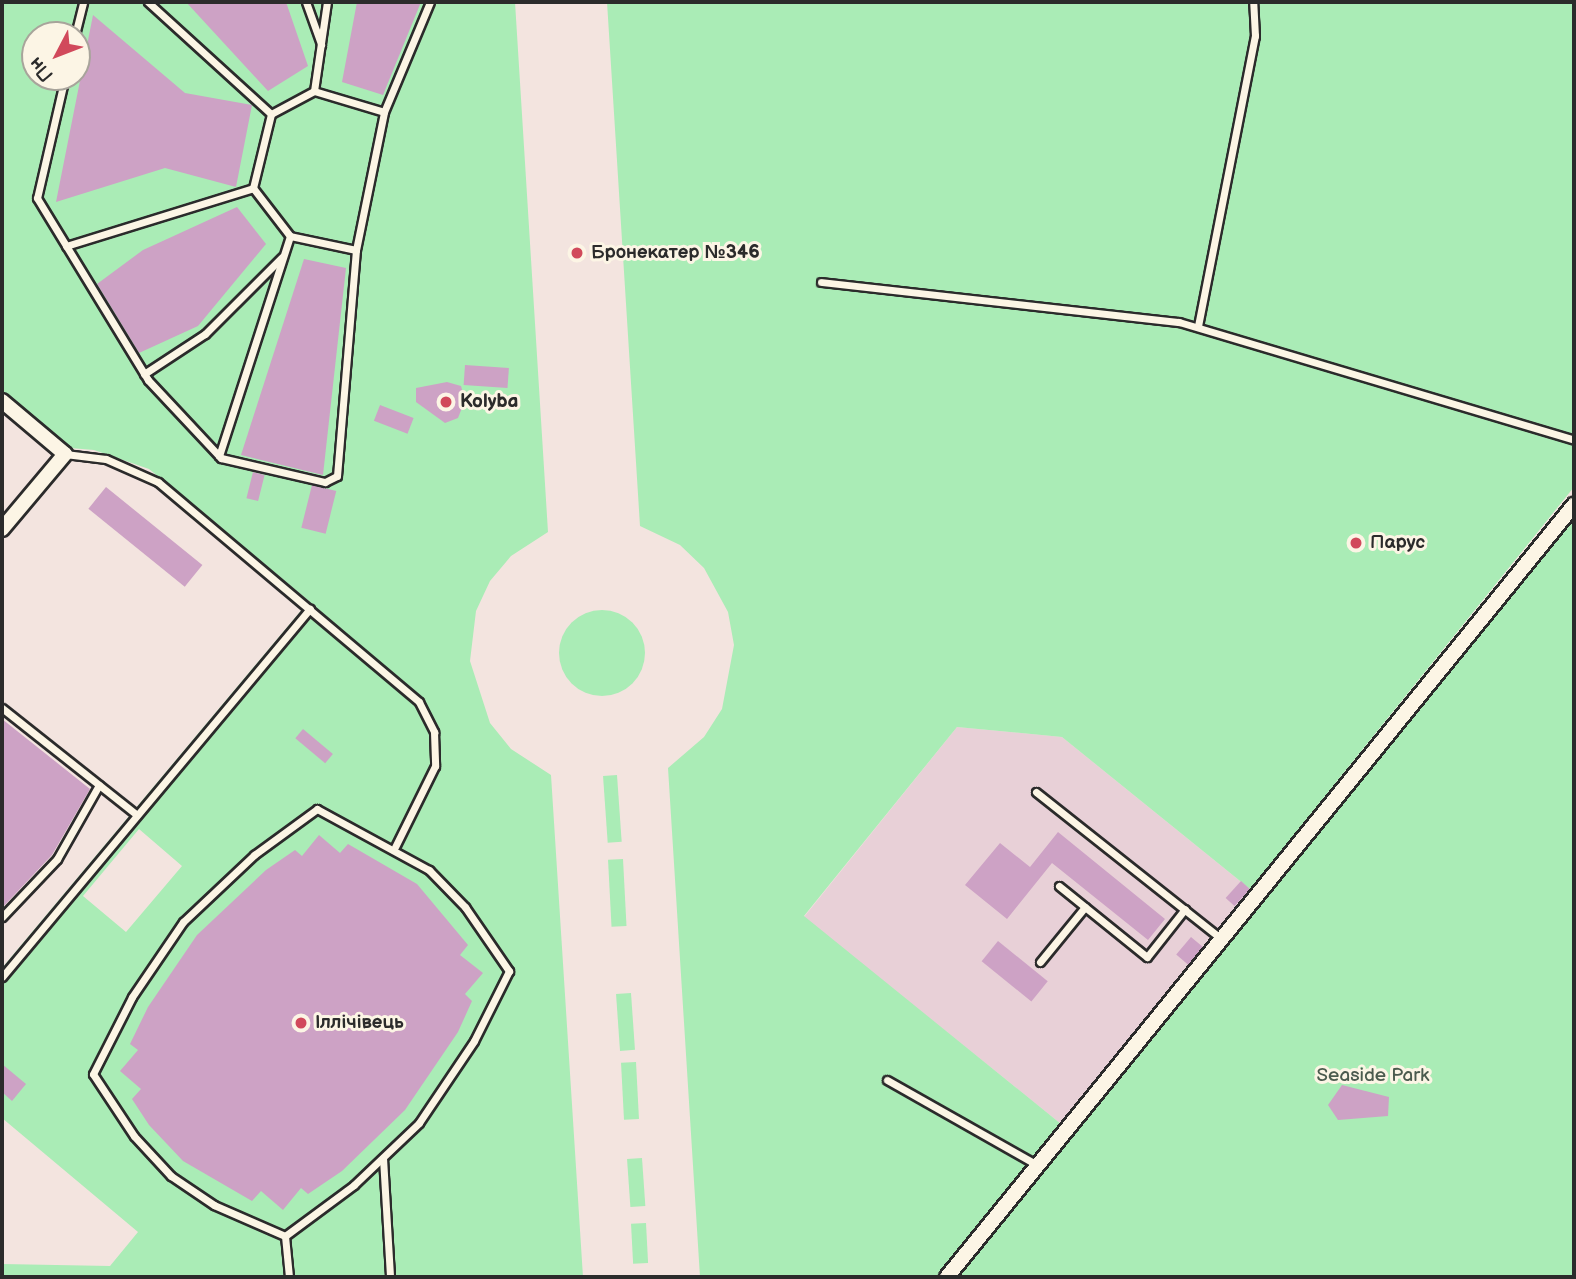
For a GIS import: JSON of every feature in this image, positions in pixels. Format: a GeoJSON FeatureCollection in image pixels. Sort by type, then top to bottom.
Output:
{"type":"FeatureCollection","features":[{"type":"Feature","properties":{"kind":"street"},"geometry":{"type":"LineString","coordinates":[[2,401],[65,454],[2,529]]}},
{"type":"Feature","properties":{"kind":"street"},"geometry":{"type":"LineString","coordinates":[[947,1277],[1224,940],[1574,505]]}},
{"type":"Feature","properties":{"kind":"lane"},"geometry":{"type":"LineString","coordinates":[[78,21],[83,2]]}},
{"type":"Feature","properties":{"kind":"lane"},"geometry":{"type":"LineString","coordinates":[[148,2],[271,114]]}},
{"type":"Feature","properties":{"kind":"lane"},"geometry":{"type":"LineString","coordinates":[[306,2],[321,46]]}},
{"type":"Feature","properties":{"kind":"lane"},"geometry":{"type":"LineString","coordinates":[[314,91],[327,2]]}},
{"type":"Feature","properties":{"kind":"lane"},"geometry":{"type":"LineString","coordinates":[[62,91],[37,198],[144,374],[219,456],[325,482],[337,476],[356,250],[384,112],[430,2]]}},
{"type":"Feature","properties":{"kind":"lane"},"geometry":{"type":"LineString","coordinates":[[1198,326],[1255,36],[1253,2]]}},
{"type":"Feature","properties":{"kind":"lane"},"geometry":{"type":"LineString","coordinates":[[253,188],[271,114],[314,91],[384,112]]}},
{"type":"Feature","properties":{"kind":"lane"},"geometry":{"type":"LineString","coordinates":[[66,246],[253,188]]}},
{"type":"Feature","properties":{"kind":"lane"},"geometry":{"type":"LineString","coordinates":[[253,188],[290,236],[356,250]]}},
{"type":"Feature","properties":{"kind":"lane"},"geometry":{"type":"LineString","coordinates":[[219,456],[290,236]]}},
{"type":"Feature","properties":{"kind":"lane"},"geometry":{"type":"LineString","coordinates":[[144,374],[205,334],[282,257]]}},
{"type":"Feature","properties":{"kind":"lane"},"geometry":{"type":"LineString","coordinates":[[821,282],[1198,326],[1574,440]]}},
{"type":"Feature","properties":{"kind":"lane"},"geometry":{"type":"LineString","coordinates":[[65,454],[106,459],[158,482],[411,693],[431,721],[437,755],[433,778],[395,847]]}},
{"type":"Feature","properties":{"kind":"lane"},"geometry":{"type":"LineString","coordinates":[[2,977],[310,609]]}},
{"type":"Feature","properties":{"kind":"lane"},"geometry":{"type":"LineString","coordinates":[[2,708],[137,815]]}},
{"type":"Feature","properties":{"kind":"lane"},"geometry":{"type":"LineString","coordinates":[[2,916],[57,859],[99,785]]}},
{"type":"Feature","properties":{"kind":"lane"},"geometry":{"type":"LineString","coordinates":[[1036,792],[1224,940]]}},
{"type":"Feature","properties":{"kind":"lane"},"geometry":{"type":"LineString","coordinates":[[317,809],[395,847],[465,907],[509,971],[474,1041],[419,1123],[383,1158],[285,1236],[214,1205],[171,1175],[134,1136],[93,1074],[132,997],[183,922],[254,855],[317,809]]}},
{"type":"Feature","properties":{"kind":"lane"},"geometry":{"type":"LineString","coordinates":[[1059,886],[1147,957],[1185,909]]}},
{"type":"Feature","properties":{"kind":"lane"},"geometry":{"type":"LineString","coordinates":[[1040,962],[1085,907]]}},
{"type":"Feature","properties":{"kind":"lane"},"geometry":{"type":"LineString","coordinates":[[887,1080],[1040,1166]]}},
{"type":"Feature","properties":{"kind":"lane"},"geometry":{"type":"LineString","coordinates":[[383,1158],[390,1277]]}},
{"type":"Feature","properties":{"kind":"lane"},"geometry":{"type":"LineString","coordinates":[[285,1236],[289,1277]]}},
{"type":"Feature","properties":{"kind":"shaded area"},"geometry":{"type":"Polygon","coordinates":[[[957,727],[1062,737],[1250,889],[1061,1124],[804,917],[957,727]]]}},
{"type":"Feature","properties":{"kind":"green space"},"geometry":{"type":"Polygon","coordinates":[[[2,2],[515,2],[548,532],[511,556],[490,581],[476,611],[470,661],[490,723],[511,749],[551,775],[583,1277],[2,1277],[2,1264],[110,1266],[138,1232],[2,1118],[2,968],[309,601],[149,469],[94,450],[70,448],[65,454],[2,401],[2,2]],[[139,829],[83,896],[126,932],[182,866],[139,829]]]}},
{"type":"Feature","properties":{"kind":"green space"},"geometry":{"type":"Polygon","coordinates":[[[607,2],[1574,2],[1574,487],[1250,889],[1062,737],[957,727],[804,916],[1061,1124],[937,1277],[700,1277],[668,768],[704,737],[722,709],[734,645],[728,612],[704,568],[680,545],[640,526],[607,2]]]}},
{"type":"Feature","properties":{"kind":"green space","name":"Seaside Park"},"geometry":{"type":"Polygon","coordinates":[[[1574,507],[1574,1277],[953,1277],[1574,507]]]}},
{"type":"Feature","properties":{"kind":"green space"},"geometry":{"type":"Polygon","coordinates":[[[602,610],[626,617],[638,629],[645,653],[638,677],[626,689],[602,696],[578,689],[566,677],[559,653],[566,629],[578,617],[602,610]]]}},
{"type":"Feature","properties":{"kind":"green space"},"geometry":{"type":"Polygon","coordinates":[[[617,775],[622,842],[608,843],[603,776],[617,775]]]}},
{"type":"Feature","properties":{"kind":"green space"},"geometry":{"type":"Polygon","coordinates":[[[623,859],[627,926],[612,927],[608,860],[623,859]]]}},
{"type":"Feature","properties":{"kind":"green space"},"geometry":{"type":"Polygon","coordinates":[[[631,993],[635,1050],[620,1051],[616,994],[631,993]]]}},
{"type":"Feature","properties":{"kind":"green space"},"geometry":{"type":"Polygon","coordinates":[[[636,1062],[639,1119],[624,1120],[621,1063],[636,1062]]]}},
{"type":"Feature","properties":{"kind":"green space"},"geometry":{"type":"Polygon","coordinates":[[[642,1158],[645,1206],[630,1207],[627,1159],[642,1158]]]}},
{"type":"Feature","properties":{"kind":"green space"},"geometry":{"type":"Polygon","coordinates":[[[646,1223],[648,1263],[633,1264],[631,1224],[646,1223]]]}},
{"type":"Feature","properties":{"kind":"building"},"geometry":{"type":"Polygon","coordinates":[[[186,2],[286,2],[308,66],[268,91],[186,2]]]}},
{"type":"Feature","properties":{"kind":"building"},"geometry":{"type":"Polygon","coordinates":[[[357,2],[421,2],[383,95],[342,82],[357,2]]]}},
{"type":"Feature","properties":{"kind":"building"},"geometry":{"type":"Polygon","coordinates":[[[93,15],[185,93],[252,105],[236,187],[165,168],[56,202],[78,91],[91,91],[93,15]]]}},
{"type":"Feature","properties":{"kind":"building"},"geometry":{"type":"Polygon","coordinates":[[[237,207],[266,244],[198,326],[139,353],[97,284],[143,250],[237,207]]]}},
{"type":"Feature","properties":{"kind":"building"},"geometry":{"type":"Polygon","coordinates":[[[304,259],[346,268],[323,475],[241,455],[304,259]]]}},
{"type":"Feature","properties":{"kind":"building"},"geometry":{"type":"Polygon","coordinates":[[[465,365],[509,368],[507,388],[464,385],[465,365]]]}},
{"type":"Feature","properties":{"kind":"building"},"geometry":{"type":"Polygon","coordinates":[[[447,382],[461,386],[465,400],[458,418],[445,423],[416,402],[416,388],[447,382]]]}},
{"type":"Feature","properties":{"kind":"building"},"geometry":{"type":"Polygon","coordinates":[[[380,405],[414,418],[408,434],[374,421],[380,405]]]}},
{"type":"Feature","properties":{"kind":"building"},"geometry":{"type":"Polygon","coordinates":[[[253,472],[265,475],[258,501],[246,498],[253,472]]]}},
{"type":"Feature","properties":{"kind":"building"},"geometry":{"type":"Polygon","coordinates":[[[312,485],[336,491],[326,534],[301,528],[312,485]]]}},
{"type":"Feature","properties":{"kind":"building"},"geometry":{"type":"Polygon","coordinates":[[[106,487],[202,565],[185,587],[88,509],[106,487]]]}},
{"type":"Feature","properties":{"kind":"building"},"geometry":{"type":"Polygon","coordinates":[[[2,719],[90,789],[52,855],[2,908],[2,719]]]}},
{"type":"Feature","properties":{"kind":"building"},"geometry":{"type":"Polygon","coordinates":[[[303,729],[333,754],[325,763],[295,738],[303,729]]]}},
{"type":"Feature","properties":{"kind":"building"},"geometry":{"type":"Polygon","coordinates":[[[1058,832],[1165,919],[1148,940],[1052,863],[1007,919],[965,885],[1000,843],[1030,867],[1058,832]]]}},
{"type":"Feature","properties":{"kind":"building"},"geometry":{"type":"Polygon","coordinates":[[[319,835],[340,853],[348,844],[417,884],[468,945],[460,955],[483,973],[465,994],[472,1001],[458,1032],[405,1110],[342,1171],[308,1194],[301,1188],[283,1210],[261,1191],[252,1201],[183,1161],[149,1125],[132,1099],[141,1089],[120,1071],[138,1050],[130,1044],[148,1007],[197,935],[266,870],[295,850],[302,856],[319,835]]]}},
{"type":"Feature","properties":{"kind":"building"},"geometry":{"type":"Polygon","coordinates":[[[1241,881],[1250,889],[1235,906],[1226,898],[1241,881]]]}},
{"type":"Feature","properties":{"kind":"building"},"geometry":{"type":"Polygon","coordinates":[[[1191,937],[1203,947],[1188,965],[1176,955],[1191,937]]]}},
{"type":"Feature","properties":{"kind":"building"},"geometry":{"type":"Polygon","coordinates":[[[998,941],[1048,981],[1031,1001],[982,961],[998,941]]]}},
{"type":"Feature","properties":{"kind":"building"},"geometry":{"type":"Polygon","coordinates":[[[2,1064],[26,1084],[12,1101],[2,1092],[2,1064]]]}},
{"type":"Feature","properties":{"kind":"building"},"geometry":{"type":"Polygon","coordinates":[[[1342,1085],[1389,1097],[1388,1116],[1338,1120],[1328,1105],[1342,1085]]]}},
{"type":"Feature","properties":{"kind":"place","name":"Бронекатер №346"},"geometry":{"type":"Point","coordinates":[577,253]}},
{"type":"Feature","properties":{"kind":"place","name":"Kolyba"},"geometry":{"type":"Point","coordinates":[446,402]}},
{"type":"Feature","properties":{"kind":"place","name":"Парус"},"geometry":{"type":"Point","coordinates":[1356,543]}},
{"type":"Feature","properties":{"kind":"place","name":"Іллічівець"},"geometry":{"type":"Point","coordinates":[301,1023]}}]}
